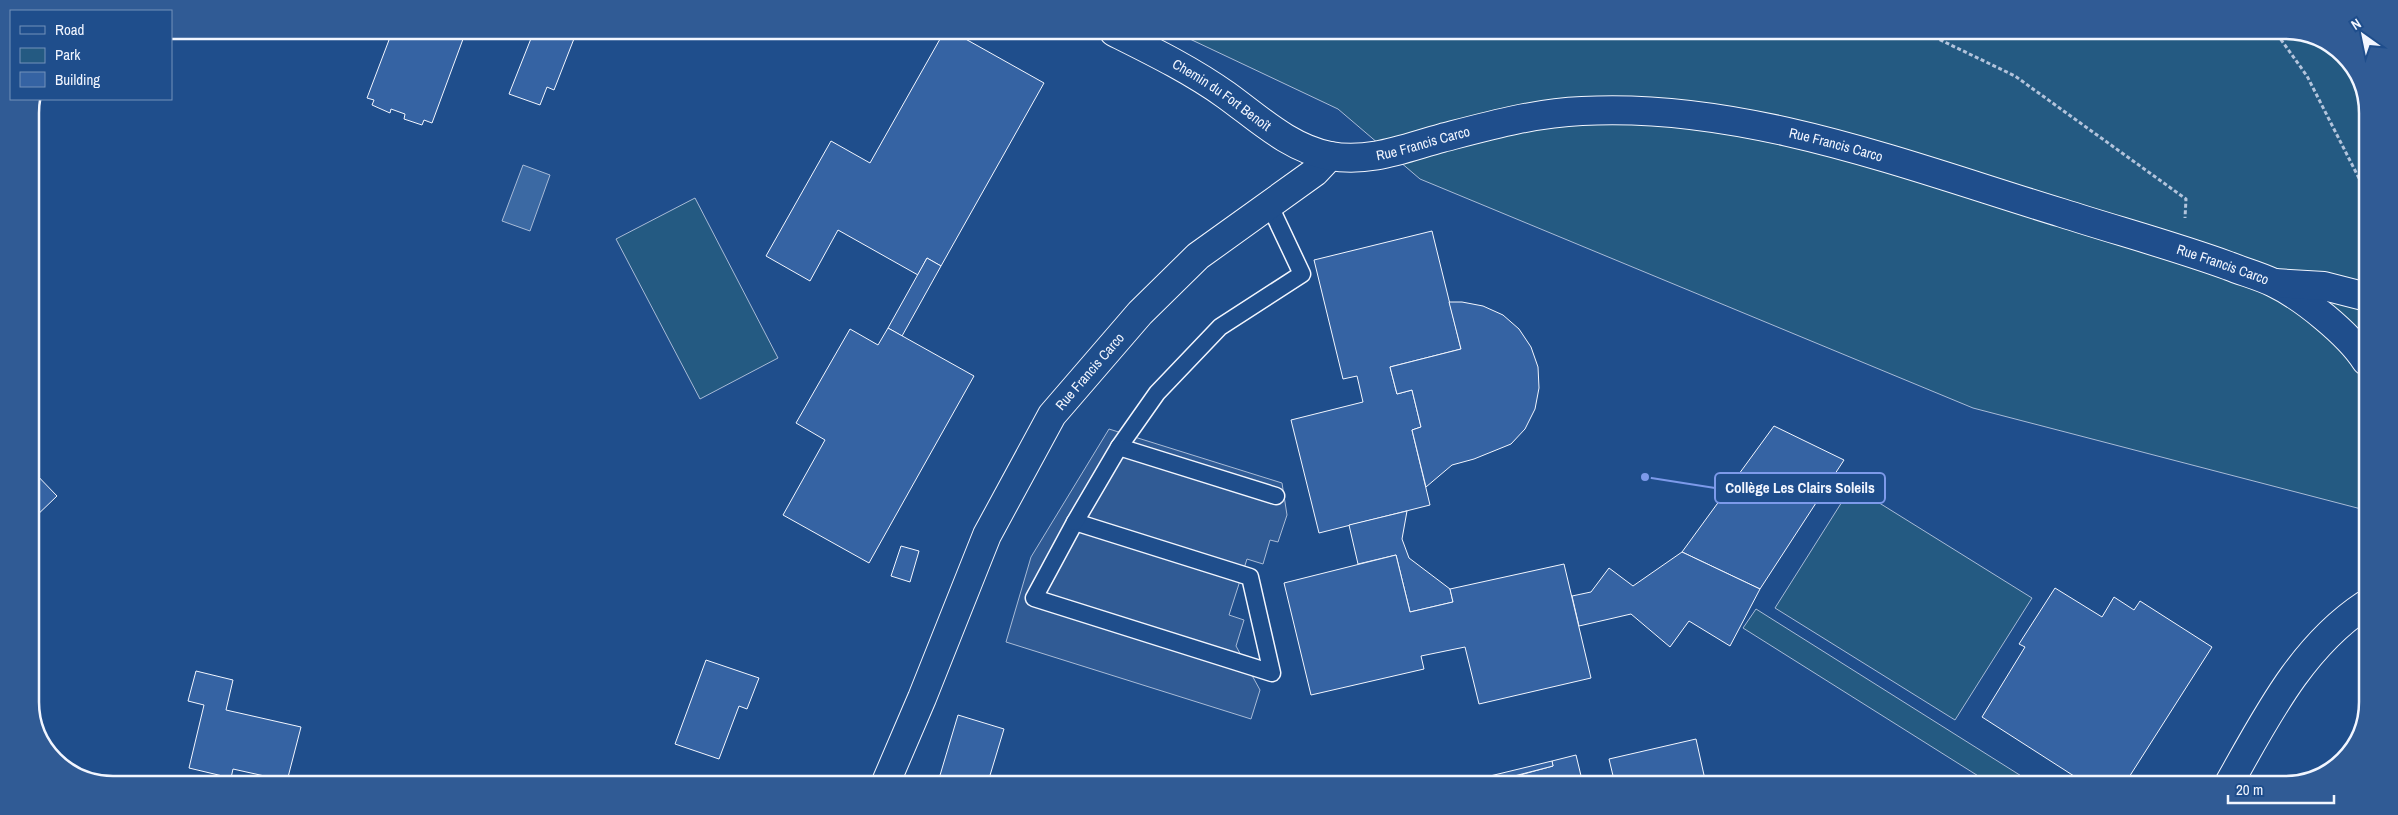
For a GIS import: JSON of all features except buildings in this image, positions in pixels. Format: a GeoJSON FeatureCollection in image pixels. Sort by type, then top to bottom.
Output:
{"type":"FeatureCollection","features":[{"type":"Feature","properties":{"kind":"street","name":"Chemin du Fort Benoît"},"geometry":{"type":"LineString","coordinates":[[1128,39],[1173,62],[1218,90],[1262,124],[1303,147],[1330,156]]}},
{"type":"Feature","properties":{"kind":"street","name":"Rue Francis Carco"},"geometry":{"type":"LineString","coordinates":[[889,776],[987,535],[1052,414],[1140,313],[1191,263],[1315,172],[1330,156],[1372,158],[1510,120],[1580,111],[1661,111],[1772,127],[1913,167],[2184,249],[2275,283],[2326,318],[2359,349]]}},
{"type":"Feature","properties":{"kind":"street","name":"Rue Francis Carco"},"geometry":{"type":"LineString","coordinates":[[2275,283],[2324,286],[2359,295]]}},
{"type":"Feature","properties":{"kind":"street"},"geometry":{"type":"LineString","coordinates":[[2233,776],[2279,695],[2325,637],[2359,609]]}},
{"type":"Feature","properties":{"kind":"lane"},"geometry":{"type":"LineString","coordinates":[[1075,522],[1250,577],[1272,673],[1034,598],[1075,522],[1119,446],[1157,393],[1220,328],[1302,274],[1269,204]]}},
{"type":"Feature","properties":{"kind":"lane"},"geometry":{"type":"LineString","coordinates":[[1119,446],[1276,496]]}},
{"type":"Feature","properties":{"kind":"path"},"geometry":{"type":"LineString","coordinates":[[1938,39],[2015,76],[2186,199],[2184,249]]}},
{"type":"Feature","properties":{"kind":"path"},"geometry":{"type":"LineString","coordinates":[[2281,39],[2307,76],[2359,178]]}},
{"type":"Feature","properties":{"kind":"green space"},"geometry":{"type":"Polygon","coordinates":[[[1190,39],[2295,39],[2318,46],[2334,57],[2344,68],[2354,84],[2359,108],[2359,508],[1973,408],[1420,179],[1338,109],[1190,39]]]}},
{"type":"Feature","properties":{"kind":"green space"},"geometry":{"type":"Polygon","coordinates":[[[695,198],[778,358],[700,399],[616,239],[695,198]]]}},
{"type":"Feature","properties":{"kind":"green space"},"geometry":{"type":"Polygon","coordinates":[[[1852,486],[2032,598],[1955,720],[1775,608],[1852,486]]]}},
{"type":"Feature","properties":{"kind":"green space"},"geometry":{"type":"Polygon","coordinates":[[[1756,609],[2021,776],[1978,776],[1743,628],[1756,609]]]}},
{"type":"Feature","properties":{"kind":"shaded area"},"geometry":{"type":"Polygon","coordinates":[[[523,165],[550,175],[530,231],[502,221],[523,165]]]}},
{"type":"Feature","properties":{"kind":"shaded area"},"geometry":{"type":"Polygon","coordinates":[[[1109,429],[1282,483],[1287,515],[1278,542],[1270,540],[1263,564],[1247,559],[1229,615],[1244,620],[1236,646],[1260,690],[1251,719],[1006,642],[1031,557],[1109,429]]]}},
{"type":"Feature","properties":{"kind":"place","name":"Collège Les Clairs Soleils"},"geometry":{"type":"Point","coordinates":[1645,477]}}]}
